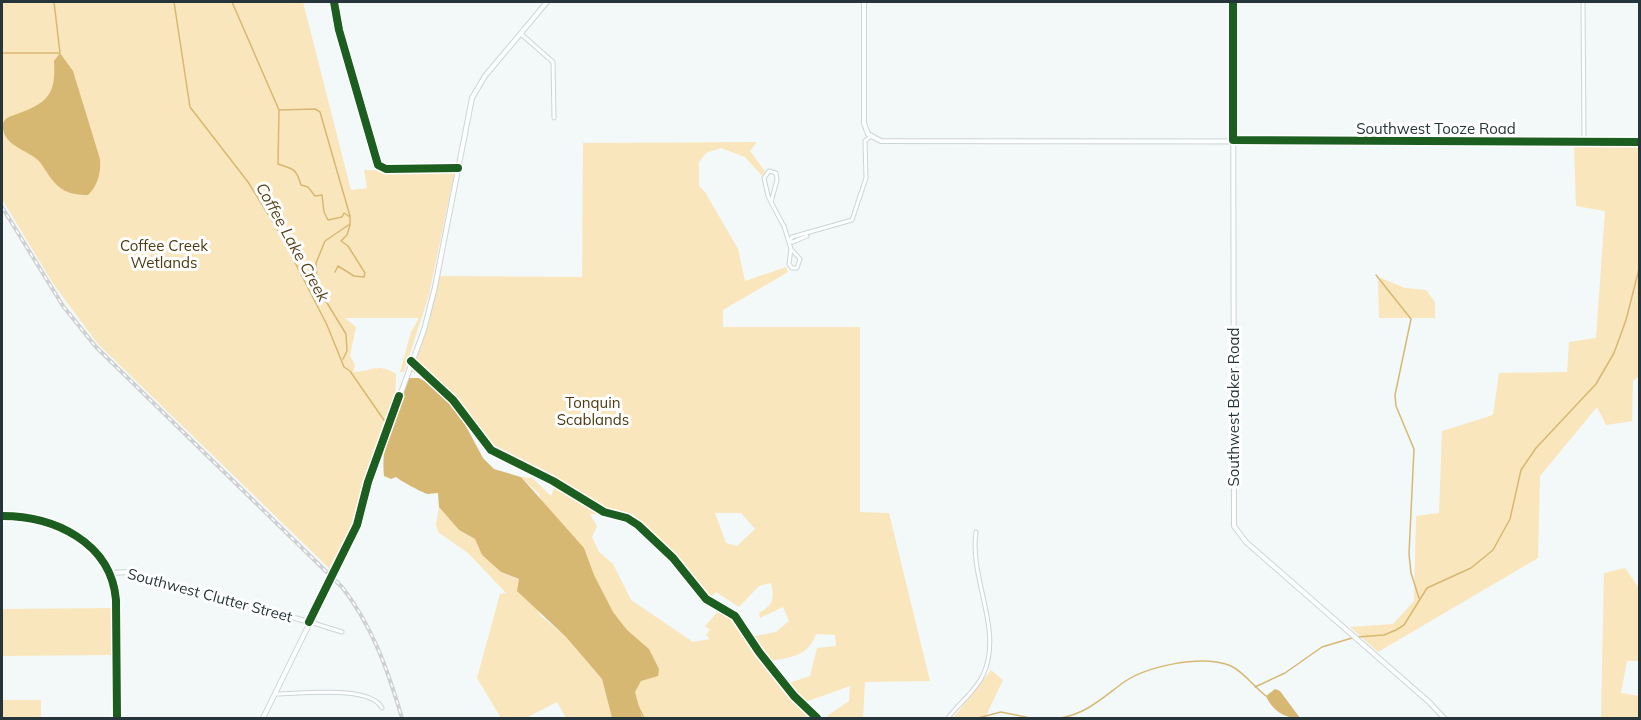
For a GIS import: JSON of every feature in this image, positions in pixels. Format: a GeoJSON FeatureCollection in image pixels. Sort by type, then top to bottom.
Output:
{"type":"FeatureCollection","features":[{"type":"Feature","properties":{"kind":"main road"},"geometry":{"type":"LineString","coordinates":[[263,718],[357,525],[368,482],[431,304],[474,94],[547,2]]}},
{"type":"Feature","properties":{"kind":"main road"},"geometry":{"type":"LineString","coordinates":[[864,2],[864,123],[871,136]]}},
{"type":"Feature","properties":{"kind":"main road","name":"Southwest Baker Road"},"geometry":{"type":"LineString","coordinates":[[1233,2],[1233,514],[1235,529],[1246,542],[1429,702],[1444,718]]}},
{"type":"Feature","properties":{"kind":"main road","name":"Southwest Tooze Road"},"geometry":{"type":"LineString","coordinates":[[871,136],[887,141],[1640,142]]}},
{"type":"Feature","properties":{"kind":"main road"},"geometry":{"type":"LineString","coordinates":[[2,516],[36,518],[58,525],[93,550],[110,573]]}},
{"type":"Feature","properties":{"kind":"main road","name":"Southwest Clutter Street"},"geometry":{"type":"LineString","coordinates":[[110,573],[130,572],[309,622]]}},
{"type":"Feature","properties":{"kind":"street"},"geometry":{"type":"LineString","coordinates":[[334,2],[339,30],[378,165],[386,169],[458,168]]}},
{"type":"Feature","properties":{"kind":"street"},"geometry":{"type":"LineString","coordinates":[[1583,2],[1584,142]]}},
{"type":"Feature","properties":{"kind":"street"},"geometry":{"type":"LineString","coordinates":[[521,34],[553,62],[554,118]]}},
{"type":"Feature","properties":{"kind":"street"},"geometry":{"type":"LineString","coordinates":[[789,241],[792,237],[809,235],[848,224],[856,215],[867,178],[865,141],[871,136]]}},
{"type":"Feature","properties":{"kind":"street"},"geometry":{"type":"LineString","coordinates":[[771,202],[777,178],[776,173],[769,171],[764,180],[771,202],[789,241],[791,249],[789,264],[792,268],[797,268],[800,259],[791,249]]}},
{"type":"Feature","properties":{"kind":"street"},"geometry":{"type":"LineString","coordinates":[[411,361],[453,400],[491,450],[553,481],[604,512],[627,518],[638,525],[673,558],[704,598],[735,616],[759,652],[794,696],[817,718]]}},
{"type":"Feature","properties":{"kind":"street"},"geometry":{"type":"LineString","coordinates":[[948,718],[982,677],[988,653],[989,627],[975,567],[976,532]]}},
{"type":"Feature","properties":{"kind":"street"},"geometry":{"type":"LineString","coordinates":[[110,573],[116,600],[117,718]]}},
{"type":"Feature","properties":{"kind":"street"},"geometry":{"type":"LineString","coordinates":[[309,622],[342,632]]}},
{"type":"Feature","properties":{"kind":"street"},"geometry":{"type":"LineString","coordinates":[[274,694],[362,693],[378,700],[382,708]]}},
{"type":"Feature","properties":{"kind":"green space","name":"Coffee Creek Wetlands"},"geometry":{"type":"Polygon","coordinates":[[[2,2],[303,2],[351,190],[367,188],[364,170],[455,170],[429,295],[404,372],[400,372],[411,332],[419,318],[345,318],[356,327],[350,356],[355,365],[353,372],[379,368],[396,374],[395,396],[364,486],[359,514],[332,571],[97,343],[52,282],[2,199],[2,2]]]}},
{"type":"Feature","properties":{"kind":"green space","name":"Tonquin Scablands"},"geometry":{"type":"Polygon","coordinates":[[[757,142],[750,151],[765,171],[762,176],[745,157],[721,148],[706,153],[699,162],[699,186],[705,192],[738,249],[745,281],[786,267],[788,272],[723,310],[723,327],[860,327],[860,512],[889,513],[930,681],[865,682],[863,718],[829,718],[827,716],[849,701],[850,686],[800,704],[817,718],[642,718],[538,493],[521,477],[532,478],[551,496],[556,483],[493,453],[448,389],[426,374],[410,372],[438,276],[582,277],[583,143],[757,142]],[[715,513],[726,543],[737,546],[755,529],[741,513],[715,513]],[[590,514],[597,526],[592,537],[599,552],[613,564],[631,600],[693,642],[710,639],[706,635],[710,630],[705,626],[721,608],[732,614],[761,655],[762,661],[797,702],[789,683],[810,676],[817,648],[836,646],[835,635],[816,634],[804,651],[771,661],[755,636],[776,632],[789,621],[783,607],[760,618],[759,613],[772,601],[771,583],[759,586],[739,607],[716,592],[709,599],[691,573],[632,514],[590,514]]]}},
{"type":"Feature","properties":{"kind":"green space"},"geometry":{"type":"Polygon","coordinates":[[[1574,145],[1639,145],[1640,376],[1633,381],[1632,421],[1606,425],[1597,407],[1540,476],[1538,558],[1378,652],[1350,627],[1393,624],[1414,601],[1416,516],[1439,513],[1442,431],[1493,415],[1499,373],[1567,372],[1569,342],[1596,338],[1605,211],[1576,206],[1574,145]]]}},
{"type":"Feature","properties":{"kind":"green space"},"geometry":{"type":"Polygon","coordinates":[[[1381,278],[1405,288],[1426,290],[1435,302],[1435,318],[1379,318],[1378,281],[1381,278]]]}},
{"type":"Feature","properties":{"kind":"green space"},"geometry":{"type":"Polygon","coordinates":[[[439,507],[459,530],[475,539],[482,555],[501,572],[519,580],[540,615],[566,637],[602,679],[612,718],[566,718],[557,702],[526,718],[501,718],[477,678],[500,594],[506,593],[468,553],[438,532],[436,524],[439,507]]]}},
{"type":"Feature","properties":{"kind":"green space"},"geometry":{"type":"Polygon","coordinates":[[[1625,568],[1639,588],[1640,661],[1627,661],[1621,693],[1639,696],[1639,718],[1601,718],[1604,573],[1625,568]]]}},
{"type":"Feature","properties":{"kind":"green space"},"geometry":{"type":"Polygon","coordinates":[[[111,608],[111,655],[2,656],[2,609],[111,608]]]}},
{"type":"Feature","properties":{"kind":"green space"},"geometry":{"type":"Polygon","coordinates":[[[991,670],[1003,680],[985,718],[953,718],[991,670]]]}},
{"type":"Feature","properties":{"kind":"green space"},"geometry":{"type":"Polygon","coordinates":[[[2,700],[41,700],[41,718],[2,718],[2,700]]]}},
{"type":"Feature","properties":{"kind":"shaded area"},"geometry":{"type":"Polygon","coordinates":[[[60,53],[73,71],[100,159],[98,178],[88,195],[71,193],[60,188],[38,160],[12,143],[3,131],[3,123],[7,118],[37,106],[48,95],[54,81],[54,61],[60,53]]]}},
{"type":"Feature","properties":{"kind":"shaded area"},"geometry":{"type":"Polygon","coordinates":[[[408,378],[419,378],[441,391],[453,402],[483,458],[494,469],[521,477],[584,548],[594,575],[613,612],[627,630],[649,649],[659,669],[658,676],[641,681],[635,692],[642,718],[612,718],[602,679],[566,637],[517,591],[519,579],[501,572],[482,555],[475,539],[459,530],[439,507],[438,493],[428,494],[396,477],[391,479],[384,476],[383,464],[387,439],[408,378]]]}},
{"type":"Feature","properties":{"kind":"shaded area"},"geometry":{"type":"Polygon","coordinates":[[[1275,689],[1280,691],[1300,718],[1284,715],[1272,705],[1266,696],[1275,689]]]}},
{"type":"Feature","properties":{"kind":"waterway"},"geometry":{"type":"LineString","coordinates":[[2,53],[60,53],[54,2]]}},
{"type":"Feature","properties":{"kind":"waterway","name":"Coffee Lake Creek"},"geometry":{"type":"LineString","coordinates":[[174,2],[190,107],[248,182],[281,235],[327,325],[344,367],[350,371],[386,423]]}},
{"type":"Feature","properties":{"kind":"waterway"},"geometry":{"type":"LineString","coordinates":[[232,2],[279,110],[278,164],[293,170],[301,185],[308,187],[315,196],[322,195],[324,212],[328,220],[342,217],[344,213],[350,217],[350,224],[325,241],[316,263],[317,279],[313,285],[315,294],[327,303],[346,334],[347,351],[343,359]]}},
{"type":"Feature","properties":{"kind":"waterway"},"geometry":{"type":"LineString","coordinates":[[279,110],[315,109],[320,112],[350,216]]}},
{"type":"Feature","properties":{"kind":"waterway"},"geometry":{"type":"LineString","coordinates":[[335,272],[338,266],[354,276],[364,277],[365,273],[348,246],[341,241],[347,235],[350,225]]}},
{"type":"Feature","properties":{"kind":"waterway"},"geometry":{"type":"LineString","coordinates":[[1357,637],[1384,635],[1404,625],[1427,588],[1471,568],[1493,550],[1510,519],[1521,470],[1536,448],[1596,384],[1614,353],[1626,320],[1640,265]]}},
{"type":"Feature","properties":{"kind":"waterway"},"geometry":{"type":"LineString","coordinates":[[1376,275],[1411,319],[1395,395],[1396,406],[1414,449],[1409,554],[1411,573],[1419,598]]}},
{"type":"Feature","properties":{"kind":"waterway"},"geometry":{"type":"LineString","coordinates":[[1255,687],[1285,673],[1322,647],[1352,638]]}},
{"type":"Feature","properties":{"kind":"waterway"},"geometry":{"type":"LineString","coordinates":[[1060,718],[1085,710],[1130,678],[1143,672],[1189,662],[1205,661],[1231,666],[1266,696]]}},
{"type":"Feature","properties":{"kind":"waterway","name":"Coffee Lake Creek"},"geometry":{"type":"LineString","coordinates":[[638,706],[644,718]]}},
{"type":"Feature","properties":{"kind":"waterway"},"geometry":{"type":"LineString","coordinates":[[978,718],[1001,712],[1030,718]]}},
{"type":"Feature","properties":{"kind":"railway"},"geometry":{"type":"LineString","coordinates":[[2,207],[63,306],[96,347],[342,587],[371,634],[402,718]]}},
{"type":"Feature","properties":{"kind":"cycle path"},"geometry":{"type":"LineString","coordinates":[[334,2],[339,30],[378,165],[386,169],[458,168]]}},
{"type":"Feature","properties":{"kind":"cycle path"},"geometry":{"type":"LineString","coordinates":[[1233,2],[1233,140],[1640,142]]}},
{"type":"Feature","properties":{"kind":"cycle path"},"geometry":{"type":"LineString","coordinates":[[411,361],[453,400],[491,450],[553,481],[604,512],[627,518],[638,525],[673,558],[706,599],[735,616],[759,652],[794,696],[817,718]]}},
{"type":"Feature","properties":{"kind":"cycle path"},"geometry":{"type":"LineString","coordinates":[[309,622],[357,525],[368,482],[399,396]]}},
{"type":"Feature","properties":{"kind":"cycle path"},"geometry":{"type":"LineString","coordinates":[[2,516],[22,517],[60,527],[77,536],[103,562],[112,580],[116,600],[117,718]]}}]}
